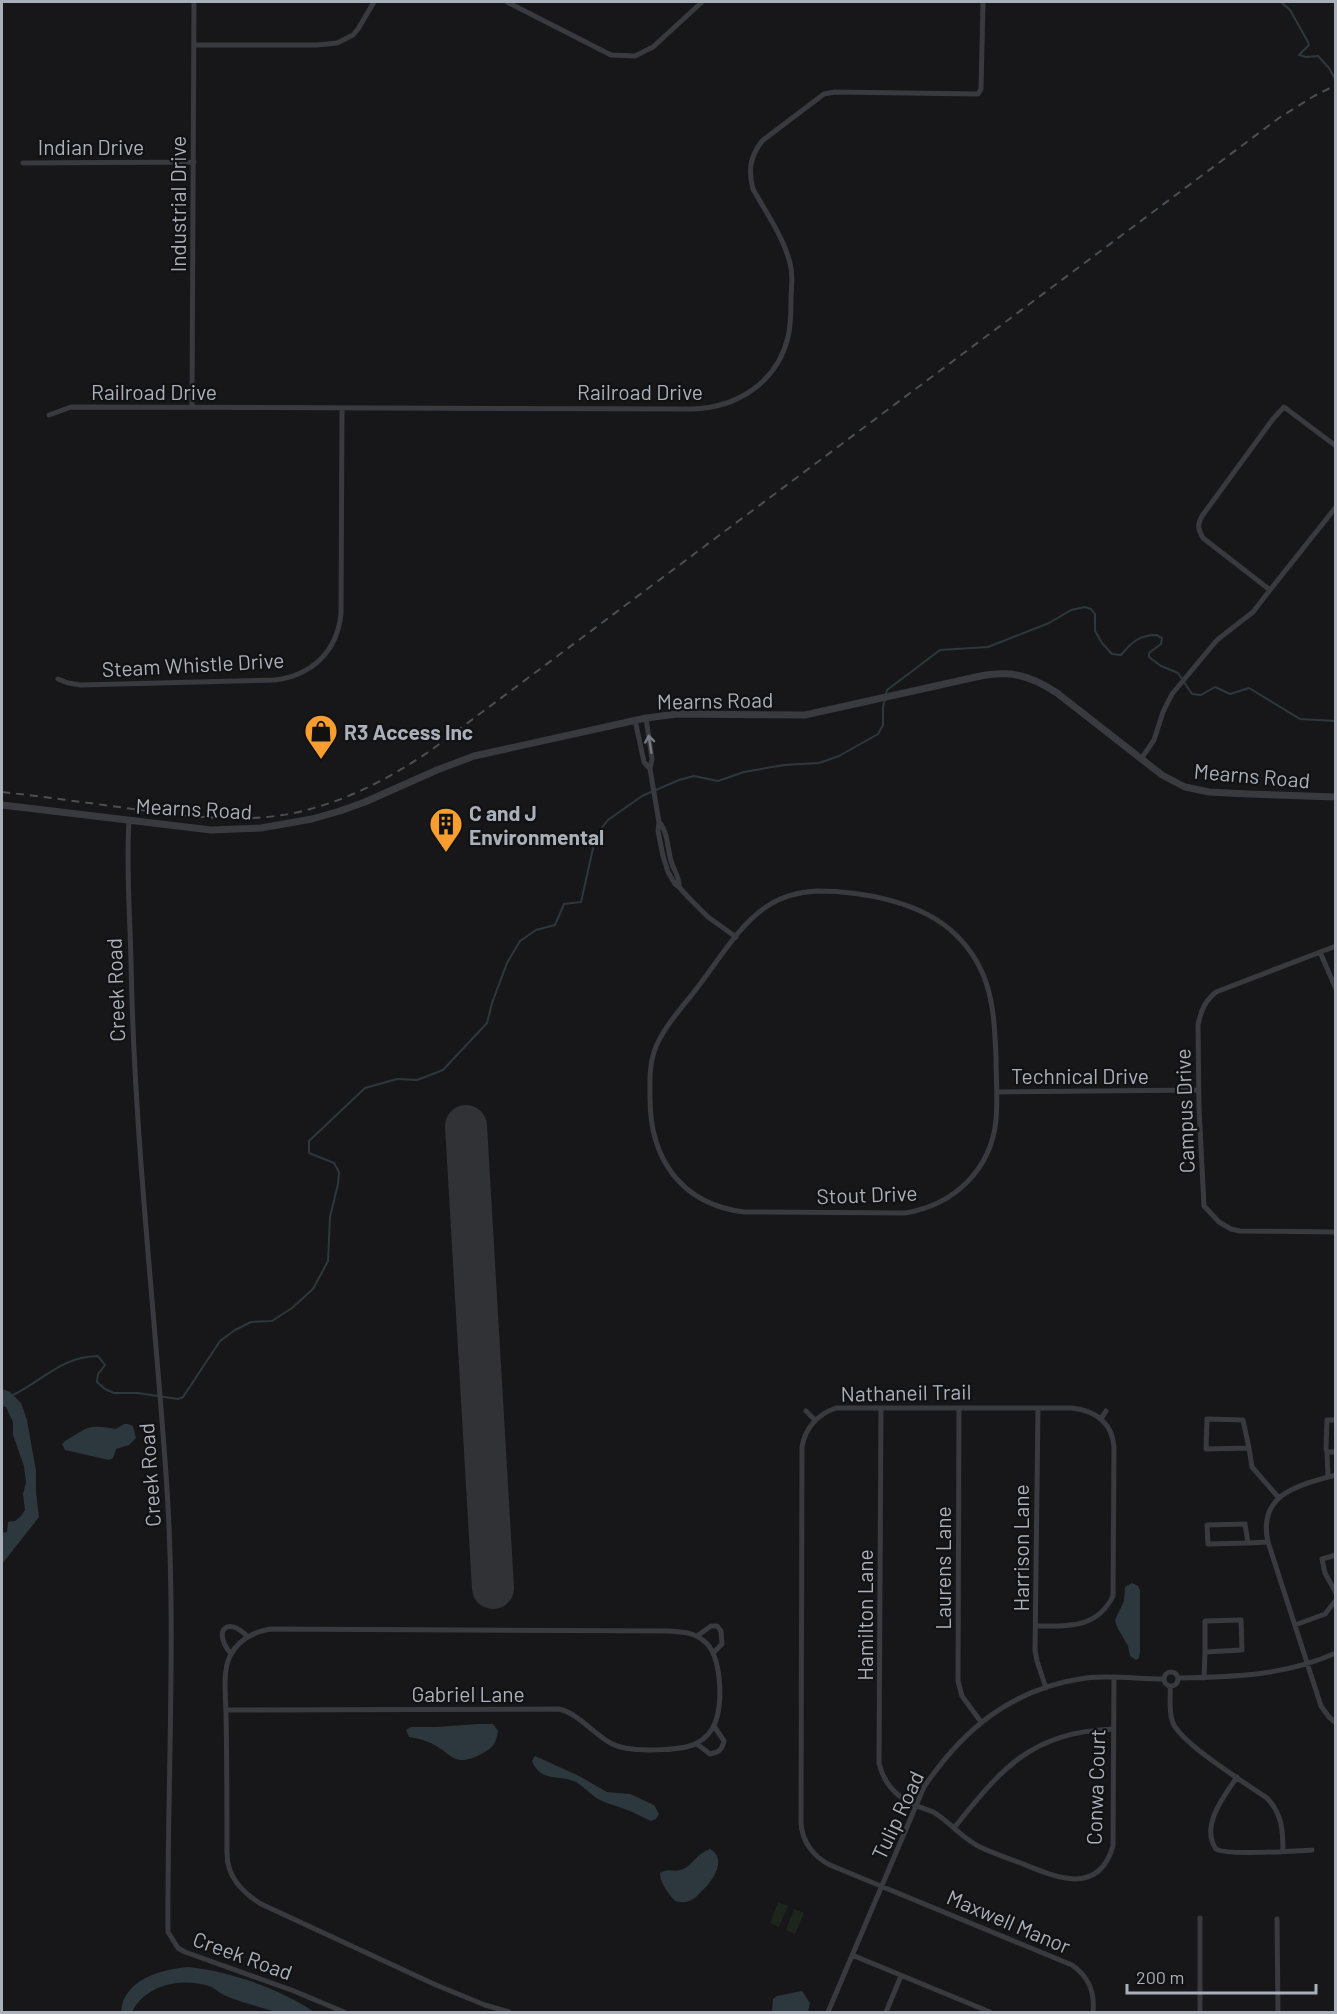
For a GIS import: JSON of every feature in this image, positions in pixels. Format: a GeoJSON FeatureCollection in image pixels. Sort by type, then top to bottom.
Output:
{"type":"FeatureCollection","features":[{"type":"Feature","properties":{"kind":"street","name":"Industrial Drive"},"geometry":{"type":"LineString","coordinates":[[192,407],[195,2]]}},
{"type":"Feature","properties":{"kind":"street"},"geometry":{"type":"LineString","coordinates":[[194,45],[338,43],[353,35],[374,2]]}},
{"type":"Feature","properties":{"kind":"street"},"geometry":{"type":"LineString","coordinates":[[507,2],[607,54],[627,57],[646,52],[653,47],[702,2]]}},
{"type":"Feature","properties":{"kind":"street","name":"Railroad Drive"},"geometry":{"type":"LineString","coordinates":[[49,416],[71,407],[700,408],[723,405],[739,399],[755,389],[773,370],[784,350],[791,325],[791,269],[784,247],[753,189],[750,178],[752,156],[762,141],[824,94],[835,92],[978,94],[981,89],[983,2]]}},
{"type":"Feature","properties":{"kind":"street","name":"Indian Drive"},"geometry":{"type":"LineString","coordinates":[[23,163],[194,162]]}},
{"type":"Feature","properties":{"kind":"street"},"geometry":{"type":"LineString","coordinates":[[1270,590],[1203,538],[1198,524],[1284,407],[1335,446]]}},
{"type":"Feature","properties":{"kind":"street","name":"Steam Whistle Drive"},"geometry":{"type":"LineString","coordinates":[[58,679],[80,685],[275,680],[286,679],[304,672],[320,659],[337,637],[342,614],[342,409]]}},
{"type":"Feature","properties":{"kind":"street"},"geometry":{"type":"LineString","coordinates":[[1141,759],[1154,740],[1163,712],[1172,694],[1217,640],[1253,612],[1335,507]]}},
{"type":"Feature","properties":{"kind":"street","name":"Mearns Road"},"geometry":{"type":"LineString","coordinates":[[2,805],[211,830],[294,824],[340,812],[474,756],[635,720],[677,714],[806,715],[1000,673],[1027,676],[1039,681],[1174,782],[1196,790],[1335,797]]}},
{"type":"Feature","properties":{"kind":"street"},"geometry":{"type":"LineString","coordinates":[[646,718],[652,759],[650,769],[659,822],[658,831],[671,879],[708,917],[736,937]]}},
{"type":"Feature","properties":{"kind":"street"},"geometry":{"type":"LineString","coordinates":[[635,720],[644,762],[650,769]]}},
{"type":"Feature","properties":{"kind":"street","name":"Creek Road"},"geometry":{"type":"LineString","coordinates":[[129,821],[134,1051],[171,1547],[172,1665],[168,1903],[170,1936],[178,1948],[185,1952],[294,1991],[344,2013]]}},
{"type":"Feature","properties":{"kind":"street","name":"Stout Drive"},"geometry":{"type":"LineString","coordinates":[[810,891],[833,891],[896,902],[929,915],[961,940],[972,954],[988,986],[994,1011],[997,1092],[995,1130],[988,1153],[982,1164],[959,1191],[934,1206],[905,1213],[744,1212],[722,1208],[702,1199],[683,1186],[672,1173],[657,1146],[650,1112],[650,1072],[654,1054],[665,1030],[736,937],[751,920],[781,898],[810,891]]}},
{"type":"Feature","properties":{"kind":"street","name":"Campus Drive"},"geometry":{"type":"LineString","coordinates":[[1335,946],[1216,992],[1206,1000],[1198,1025],[1204,1206],[1219,1222],[1240,1231],[1335,1232]]}},
{"type":"Feature","properties":{"kind":"street"},"geometry":{"type":"LineString","coordinates":[[1320,952],[1335,989]]}},
{"type":"Feature","properties":{"kind":"street","name":"Technical Drive"},"geometry":{"type":"LineString","coordinates":[[997,1092],[1199,1090]]}},
{"type":"Feature","properties":{"kind":"street","name":"Nathaneil Trail"},"geometry":{"type":"LineString","coordinates":[[882,1886],[816,1857],[801,1829],[802,1447],[806,1432],[815,1420],[836,1407],[1079,1409],[1091,1412],[1101,1419]]}},
{"type":"Feature","properties":{"kind":"street","name":"Hamilton Lane"},"geometry":{"type":"LineString","coordinates":[[881,1408],[879,1763],[884,1779],[892,1790],[916,1805]]}},
{"type":"Feature","properties":{"kind":"street","name":"Laurens Lane"},"geometry":{"type":"LineString","coordinates":[[959,1408],[958,1680],[962,1696],[981,1722]]}},
{"type":"Feature","properties":{"kind":"street","name":"Harrison Lane"},"geometry":{"type":"LineString","coordinates":[[1038,1408],[1036,1656],[1046,1688]]}},
{"type":"Feature","properties":{"kind":"street"},"geometry":{"type":"LineString","coordinates":[[806,1411],[815,1420]]}},
{"type":"Feature","properties":{"kind":"street"},"geometry":{"type":"LineString","coordinates":[[1036,1626],[1071,1626],[1082,1623],[1099,1614],[1113,1596],[1114,1447],[1112,1433],[1101,1419],[1106,1411]]}},
{"type":"Feature","properties":{"kind":"street"},"geometry":{"type":"LineString","coordinates":[[1249,1449],[1206,1449],[1207,1419],[1243,1420],[1249,1449],[1252,1467],[1279,1498]]}},
{"type":"Feature","properties":{"kind":"street"},"geometry":{"type":"LineString","coordinates":[[1328,1477],[1327,1420],[1335,1420]]}},
{"type":"Feature","properties":{"kind":"street"},"geometry":{"type":"LineString","coordinates":[[1327,1452],[1335,1452]]}},
{"type":"Feature","properties":{"kind":"street"},"geometry":{"type":"LineString","coordinates":[[1335,1475],[1292,1489],[1279,1498],[1267,1516],[1266,1532],[1321,1706],[1335,1723]]}},
{"type":"Feature","properties":{"kind":"street"},"geometry":{"type":"LineString","coordinates":[[1248,1543],[1245,1524],[1207,1525],[1208,1544],[1248,1543],[1268,1542]]}},
{"type":"Feature","properties":{"kind":"street"},"geometry":{"type":"LineString","coordinates":[[1335,1555],[1322,1559],[1325,1573],[1335,1593]]}},
{"type":"Feature","properties":{"kind":"street"},"geometry":{"type":"LineString","coordinates":[[1295,1625],[1325,1614],[1335,1600]]}},
{"type":"Feature","properties":{"kind":"street"},"geometry":{"type":"LineString","coordinates":[[1204,1678],[1205,1621],[1241,1620],[1242,1650],[1205,1652]]}},
{"type":"Feature","properties":{"kind":"street","name":"Gabriel Lane"},"geometry":{"type":"LineString","coordinates":[[231,1654],[222,1641],[222,1633],[225,1629],[230,1626],[236,1627],[248,1637]]}},
{"type":"Feature","properties":{"kind":"street","name":"Gabriel Lane"},"geometry":{"type":"LineString","coordinates":[[226,1710],[559,1709],[573,1714],[609,1742],[627,1749],[674,1749],[697,1744],[710,1754],[717,1753],[724,1742],[714,1725],[718,1713],[719,1676],[718,1665],[713,1653],[722,1644],[721,1631],[717,1626],[711,1626],[697,1636],[669,1631],[270,1629],[248,1637],[231,1654],[227,1662],[226,1710],[227,1864],[238,1886],[245,1894],[261,1904],[435,1985],[509,2013]]}},
{"type":"Feature","properties":{"kind":"street"},"geometry":{"type":"LineString","coordinates":[[697,1636],[704,1640],[713,1653]]}},
{"type":"Feature","properties":{"kind":"street"},"geometry":{"type":"LineString","coordinates":[[1178,1678],[1256,1675],[1288,1670],[1335,1653]]}},
{"type":"Feature","properties":{"kind":"street"},"geometry":{"type":"LineString","coordinates":[[1170,1686],[1164,1679],[1167,1673],[1176,1674],[1178,1678]]}},
{"type":"Feature","properties":{"kind":"street","name":"Conwa Court"},"geometry":{"type":"LineString","coordinates":[[916,1805],[937,1814],[978,1846],[1058,1878],[1078,1880],[1095,1873],[1106,1862],[1113,1846],[1114,1677]]}},
{"type":"Feature","properties":{"kind":"street","name":"Tulip Road"},"geometry":{"type":"LineString","coordinates":[[828,2013],[924,1787],[946,1755],[981,1722],[1012,1702],[1046,1688],[1087,1678],[1164,1679]]}},
{"type":"Feature","properties":{"kind":"street"},"geometry":{"type":"LineString","coordinates":[[1170,1686],[1176,1683],[1178,1678]]}},
{"type":"Feature","properties":{"kind":"street"},"geometry":{"type":"LineString","coordinates":[[1170,1686],[1170,1713],[1181,1735],[1267,1798],[1277,1811],[1282,1825],[1283,1851]]}},
{"type":"Feature","properties":{"kind":"street"},"geometry":{"type":"LineString","coordinates":[[697,1744],[705,1738],[714,1725]]}},
{"type":"Feature","properties":{"kind":"street"},"geometry":{"type":"LineString","coordinates":[[954,1828],[996,1777],[1022,1756],[1045,1743],[1070,1734],[1114,1729]]}},
{"type":"Feature","properties":{"kind":"street"},"geometry":{"type":"LineString","coordinates":[[1237,1777],[1215,1808],[1211,1837],[1213,1845],[1219,1851],[1312,1850]]}},
{"type":"Feature","properties":{"kind":"street","name":"Maxwell Manor"},"geometry":{"type":"LineString","coordinates":[[882,1886],[1072,1965],[1086,1978],[1091,1988],[1094,2000],[1093,2013]]}},
{"type":"Feature","properties":{"kind":"street"},"geometry":{"type":"LineString","coordinates":[[1200,1918],[1200,2013]]}},
{"type":"Feature","properties":{"kind":"street"},"geometry":{"type":"LineString","coordinates":[[1277,1918],[1278,2013]]}},
{"type":"Feature","properties":{"kind":"street"},"geometry":{"type":"LineString","coordinates":[[852,1955],[990,2013]]}},
{"type":"Feature","properties":{"kind":"street"},"geometry":{"type":"LineString","coordinates":[[886,2013],[901,1976]]}},
{"type":"Feature","properties":{"kind":"shaded area"},"geometry":{"type":"Polygon","coordinates":[[[2,1389],[10,1392],[21,1403],[27,1420],[36,1471],[39,1517],[2,1564],[2,1533],[7,1532],[8,1522],[15,1521],[25,1510],[23,1494],[26,1482],[24,1466],[13,1435],[13,1422],[6,1407],[2,1406],[2,1389]]]}},
{"type":"Feature","properties":{"kind":"shaded area"},"geometry":{"type":"Polygon","coordinates":[[[124,1424],[133,1426],[136,1438],[129,1445],[116,1449],[113,1458],[109,1460],[65,1450],[62,1444],[89,1428],[116,1429],[124,1424]]]}},
{"type":"Feature","properties":{"kind":"shaded area"},"geometry":{"type":"Polygon","coordinates":[[[1132,1583],[1140,1590],[1140,1652],[1136,1660],[1130,1656],[1128,1646],[1115,1620],[1124,1601],[1125,1587],[1132,1583]]]}},
{"type":"Feature","properties":{"kind":"shaded area"},"geometry":{"type":"Polygon","coordinates":[[[493,1724],[498,1731],[495,1742],[487,1751],[465,1760],[453,1758],[426,1741],[409,1737],[406,1730],[411,1727],[493,1724]]]}},
{"type":"Feature","properties":{"kind":"shaded area"},"geometry":{"type":"Polygon","coordinates":[[[535,1756],[607,1792],[630,1794],[654,1805],[659,1814],[651,1821],[595,1797],[576,1782],[545,1775],[536,1768],[532,1761],[535,1756]]]}},
{"type":"Feature","properties":{"kind":"shaded area"},"geometry":{"type":"Polygon","coordinates":[[[710,1849],[718,1858],[717,1869],[712,1880],[694,1899],[686,1902],[675,1901],[663,1884],[660,1873],[683,1869],[710,1849]]]}},
{"type":"Feature","properties":{"kind":"shaded area"},"geometry":{"type":"Polygon","coordinates":[[[778,1902],[788,1906],[779,1927],[770,1923],[778,1902]]]}},
{"type":"Feature","properties":{"kind":"shaded area"},"geometry":{"type":"Polygon","coordinates":[[[794,1909],[804,1913],[795,1934],[786,1930],[794,1909]]]}},
{"type":"Feature","properties":{"kind":"shaded area"},"geometry":{"type":"Polygon","coordinates":[[[188,1967],[220,1972],[254,1982],[314,2012],[273,2011],[229,1997],[209,1986],[187,1982],[155,1990],[146,1995],[132,2012],[121,2012],[123,2001],[136,1984],[166,1970],[188,1967]]]}},
{"type":"Feature","properties":{"kind":"shaded area"},"geometry":{"type":"Polygon","coordinates":[[[802,1991],[810,2003],[808,2012],[772,2012],[773,1999],[777,1996],[802,1991]]]}},
{"type":"Feature","properties":{"kind":"waterway"},"geometry":{"type":"LineString","coordinates":[[1281,2],[1290,10],[1308,42],[1309,45],[1299,55],[1318,56],[1334,77]]}},
{"type":"Feature","properties":{"kind":"waterway"},"geometry":{"type":"LineString","coordinates":[[13,1395],[73,1360],[98,1356],[105,1365],[98,1374],[97,1382],[105,1389],[114,1393],[138,1393],[178,1399],[183,1397],[220,1341],[251,1322],[272,1321],[292,1308],[313,1289],[328,1261],[330,1217],[339,1172],[334,1163],[309,1153],[309,1141],[365,1088],[397,1079],[417,1080],[443,1070],[487,1023],[507,963],[520,941],[536,930],[555,925],[564,904],[581,902],[596,835],[608,820],[642,796],[694,776],[718,781],[744,772],[784,765],[819,763],[839,756],[878,734],[883,725],[883,707],[887,690],[940,650],[988,647],[1049,623],[1071,610],[1085,607],[1091,609],[1095,614],[1095,631],[1112,654],[1121,655],[1132,643],[1145,636],[1156,635],[1162,638],[1161,644],[1149,653],[1149,657],[1161,666],[1178,673],[1192,694],[1201,695],[1215,687],[1230,694],[1249,688],[1300,719],[1336,721]]}},
{"type":"Feature","properties":{"kind":"runway"},"geometry":{"type":"LineString","coordinates":[[466,1126],[493,1588]]}},
{"type":"Feature","properties":{"kind":"railway"},"geometry":{"type":"LineString","coordinates":[[2,792],[211,818],[270,817],[327,804],[363,790],[397,772],[430,751],[1279,118],[1336,85]]}},
{"type":"Feature","properties":{"kind":"place","name":"R3 Access Inc"},"geometry":{"type":"Point","coordinates":[321,760]}},
{"type":"Feature","properties":{"kind":"place","name":"C and J Environmental"},"geometry":{"type":"Point","coordinates":[446,853]}}]}
